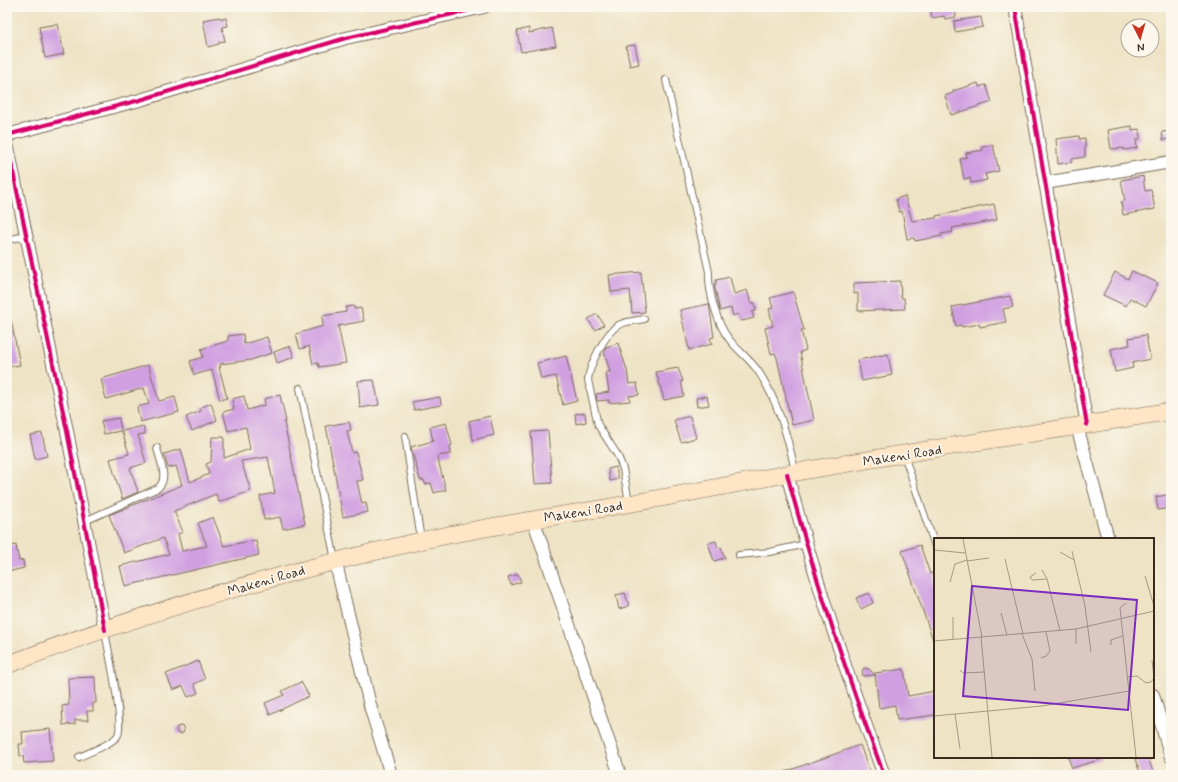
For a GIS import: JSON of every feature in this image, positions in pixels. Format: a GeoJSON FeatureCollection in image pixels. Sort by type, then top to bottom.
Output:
{"type":"FeatureCollection","features":[{"type":"Feature","properties":{"kind":"main road","name":"Makeni Road"},"geometry":{"type":"LineString","coordinates":[[7,665],[165,610],[335,560],[421,541],[533,519],[629,504],[791,473],[1171,411]]}},
{"type":"Feature","properties":{"kind":"street"},"geometry":{"type":"LineString","coordinates":[[7,135],[140,100],[346,38],[484,7]]}},
{"type":"Feature","properties":{"kind":"street"},"geometry":{"type":"LineString","coordinates":[[1014,7],[1045,183],[1082,426],[1108,538]]}},
{"type":"Feature","properties":{"kind":"street"},"geometry":{"type":"LineString","coordinates":[[7,143],[85,521],[105,630]]}},
{"type":"Feature","properties":{"kind":"street"},"geometry":{"type":"LineString","coordinates":[[1045,183],[1171,162]]}},
{"type":"Feature","properties":{"kind":"street"},"geometry":{"type":"LineString","coordinates":[[791,473],[806,544],[857,704],[884,775]]}},
{"type":"Feature","properties":{"kind":"street"},"geometry":{"type":"LineString","coordinates":[[533,519],[620,775]]}},
{"type":"Feature","properties":{"kind":"street"},"geometry":{"type":"LineString","coordinates":[[335,560],[369,702],[391,775]]}},
{"type":"Feature","properties":{"kind":"street"},"geometry":{"type":"LineString","coordinates":[[1154,698],[1171,757]]}},
{"type":"Feature","properties":{"kind":"lane"},"geometry":{"type":"LineString","coordinates":[[666,80],[709,272],[708,282],[714,305],[728,338],[758,370],[772,397],[789,444],[791,473]]}},
{"type":"Feature","properties":{"kind":"lane"},"geometry":{"type":"LineString","coordinates":[[7,240],[26,236]]}},
{"type":"Feature","properties":{"kind":"lane"},"geometry":{"type":"LineString","coordinates":[[629,504],[623,468],[618,456],[598,425],[588,380],[589,374],[602,345],[613,329],[618,325],[644,319]]}},
{"type":"Feature","properties":{"kind":"lane"},"geometry":{"type":"LineString","coordinates":[[300,388],[335,560]]}},
{"type":"Feature","properties":{"kind":"lane"},"geometry":{"type":"LineString","coordinates":[[405,436],[421,541]]}},
{"type":"Feature","properties":{"kind":"lane"},"geometry":{"type":"LineString","coordinates":[[85,521],[158,488],[163,484],[164,479],[158,448]]}},
{"type":"Feature","properties":{"kind":"lane"},"geometry":{"type":"LineString","coordinates":[[904,455],[934,543]]}},
{"type":"Feature","properties":{"kind":"lane"},"geometry":{"type":"LineString","coordinates":[[739,555],[770,552],[806,544]]}},
{"type":"Feature","properties":{"kind":"lane"},"geometry":{"type":"LineString","coordinates":[[79,757],[112,741],[118,735],[120,719],[105,630]]}},
{"type":"Feature","properties":{"kind":"building"},"geometry":{"type":"Polygon","coordinates":[[[930,7],[955,7],[956,17],[945,19],[944,16],[932,18],[930,7]]]}},
{"type":"Feature","properties":{"kind":"building"},"geometry":{"type":"Polygon","coordinates":[[[220,17],[221,19],[226,18],[228,26],[222,27],[225,41],[208,47],[203,20],[220,17]]]}},
{"type":"Feature","properties":{"kind":"building"},"geometry":{"type":"Polygon","coordinates":[[[981,17],[983,27],[955,32],[954,21],[981,17]]]}},
{"type":"Feature","properties":{"kind":"building"},"geometry":{"type":"Polygon","coordinates":[[[58,24],[64,54],[45,58],[39,27],[58,24]]]}},
{"type":"Feature","properties":{"kind":"building"},"geometry":{"type":"Polygon","coordinates":[[[529,28],[529,33],[552,28],[556,46],[521,52],[517,31],[529,28]]]}},
{"type":"Feature","properties":{"kind":"building"},"geometry":{"type":"Polygon","coordinates":[[[635,45],[639,64],[630,66],[626,46],[635,45]]]}},
{"type":"Feature","properties":{"kind":"building"},"geometry":{"type":"Polygon","coordinates":[[[978,83],[979,87],[986,85],[992,102],[951,115],[945,96],[953,93],[953,91],[978,83]]]}},
{"type":"Feature","properties":{"kind":"building"},"geometry":{"type":"Polygon","coordinates":[[[1132,126],[1132,130],[1139,129],[1140,139],[1136,140],[1137,148],[1124,150],[1124,148],[1111,149],[1108,130],[1132,126]]]}},
{"type":"Feature","properties":{"kind":"building"},"geometry":{"type":"Polygon","coordinates":[[[1171,131],[1171,139],[1163,140],[1162,132],[1171,131]]]}},
{"type":"Feature","properties":{"kind":"building"},"geometry":{"type":"Polygon","coordinates":[[[1079,136],[1079,139],[1085,138],[1085,157],[1072,159],[1072,162],[1058,164],[1056,139],[1079,136]]]}},
{"type":"Feature","properties":{"kind":"building"},"geometry":{"type":"Polygon","coordinates":[[[993,145],[999,171],[985,174],[987,180],[971,183],[970,178],[964,179],[960,159],[967,157],[966,153],[983,150],[982,147],[993,145]]]}},
{"type":"Feature","properties":{"kind":"building"},"geometry":{"type":"Polygon","coordinates":[[[1143,176],[1145,191],[1151,190],[1155,209],[1123,215],[1121,202],[1125,201],[1121,180],[1143,176]]]}},
{"type":"Feature","properties":{"kind":"building"},"geometry":{"type":"Polygon","coordinates":[[[905,196],[912,221],[936,218],[936,216],[994,204],[997,220],[952,228],[953,232],[941,234],[942,236],[915,241],[914,238],[907,239],[902,211],[899,212],[896,199],[905,196]]]}},
{"type":"Feature","properties":{"kind":"building"},"geometry":{"type":"Polygon","coordinates":[[[1132,271],[1158,283],[1146,306],[1130,298],[1126,306],[1103,295],[1115,272],[1128,279],[1132,271]]]}},
{"type":"Feature","properties":{"kind":"building"},"geometry":{"type":"Polygon","coordinates":[[[641,272],[645,312],[632,313],[630,290],[611,292],[609,275],[641,272]]]}},
{"type":"Feature","properties":{"kind":"building"},"geometry":{"type":"Polygon","coordinates":[[[730,277],[734,294],[747,290],[751,303],[754,302],[756,311],[752,312],[754,318],[742,321],[738,314],[733,316],[731,308],[720,311],[714,284],[716,284],[716,280],[730,277]]]}},
{"type":"Feature","properties":{"kind":"building"},"geometry":{"type":"Polygon","coordinates":[[[900,281],[901,298],[904,298],[905,309],[858,311],[858,293],[854,294],[854,283],[900,281]]]}},
{"type":"Feature","properties":{"kind":"building"},"geometry":{"type":"Polygon","coordinates":[[[793,292],[804,330],[801,330],[806,350],[800,352],[814,420],[792,425],[777,358],[775,353],[771,354],[765,328],[773,326],[769,309],[773,308],[770,298],[793,292]]]}},
{"type":"Feature","properties":{"kind":"building"},"geometry":{"type":"Polygon","coordinates":[[[1010,296],[1013,307],[1003,309],[1006,322],[980,327],[979,324],[962,327],[961,325],[956,326],[952,307],[1010,296]]]}},
{"type":"Feature","properties":{"kind":"building"},"geometry":{"type":"Polygon","coordinates":[[[709,304],[714,337],[710,338],[712,344],[689,350],[680,310],[709,304]]]}},
{"type":"Feature","properties":{"kind":"building"},"geometry":{"type":"Polygon","coordinates":[[[354,306],[354,309],[361,308],[364,321],[338,326],[346,363],[319,367],[318,363],[313,364],[309,346],[300,349],[296,334],[323,326],[322,316],[346,312],[346,307],[354,306]]]}},
{"type":"Feature","properties":{"kind":"building"},"geometry":{"type":"Polygon","coordinates":[[[597,314],[604,325],[595,330],[588,319],[597,314]]]}},
{"type":"Feature","properties":{"kind":"building"},"geometry":{"type":"Polygon","coordinates":[[[11,320],[20,365],[7,367],[7,321],[11,320]]]}},
{"type":"Feature","properties":{"kind":"building"},"geometry":{"type":"Polygon","coordinates":[[[243,334],[244,344],[267,337],[272,353],[251,360],[220,364],[221,367],[219,367],[227,398],[220,400],[212,370],[194,375],[190,361],[203,357],[201,349],[228,341],[228,336],[243,334]]]}},
{"type":"Feature","properties":{"kind":"building"},"geometry":{"type":"Polygon","coordinates":[[[1146,335],[1150,359],[1132,363],[1133,368],[1115,372],[1111,349],[1130,345],[1129,338],[1146,335]]]}},
{"type":"Feature","properties":{"kind":"building"},"geometry":{"type":"Polygon","coordinates":[[[618,343],[627,370],[629,384],[637,383],[639,395],[629,396],[630,401],[609,403],[609,400],[597,401],[596,394],[609,392],[606,372],[610,372],[604,351],[606,347],[618,343]]]}},
{"type":"Feature","properties":{"kind":"building"},"geometry":{"type":"Polygon","coordinates":[[[290,346],[294,357],[277,363],[274,352],[290,346]]]}},
{"type":"Feature","properties":{"kind":"building"},"geometry":{"type":"Polygon","coordinates":[[[888,354],[892,375],[862,381],[858,360],[888,354]]]}},
{"type":"Feature","properties":{"kind":"building"},"geometry":{"type":"Polygon","coordinates":[[[566,356],[577,401],[563,405],[556,376],[541,379],[537,363],[566,356]]]}},
{"type":"Feature","properties":{"kind":"building"},"geometry":{"type":"Polygon","coordinates":[[[148,365],[159,401],[175,397],[179,412],[140,422],[137,407],[149,404],[144,388],[106,399],[101,379],[148,365]]]}},
{"type":"Feature","properties":{"kind":"building"},"geometry":{"type":"Polygon","coordinates":[[[678,368],[683,381],[681,381],[684,396],[664,400],[656,372],[678,368]]]}},
{"type":"Feature","properties":{"kind":"building"},"geometry":{"type":"Polygon","coordinates":[[[374,380],[379,405],[360,408],[358,381],[374,380]]]}},
{"type":"Feature","properties":{"kind":"building"},"geometry":{"type":"Polygon","coordinates":[[[280,395],[286,421],[284,422],[305,524],[283,529],[280,517],[264,520],[260,496],[275,493],[268,457],[241,461],[251,491],[219,502],[216,494],[174,511],[183,532],[178,534],[182,551],[207,546],[198,523],[213,517],[224,546],[256,540],[259,555],[125,586],[120,566],[169,554],[163,538],[124,553],[109,515],[182,485],[176,466],[168,468],[164,454],[181,449],[190,482],[209,474],[206,464],[211,462],[212,437],[224,437],[224,458],[250,449],[246,427],[228,431],[223,412],[234,409],[232,399],[244,396],[247,410],[265,405],[264,399],[280,395]]]}},
{"type":"Feature","properties":{"kind":"building"},"geometry":{"type":"Polygon","coordinates":[[[707,396],[709,405],[697,407],[696,398],[707,396]]]}},
{"type":"Feature","properties":{"kind":"building"},"geometry":{"type":"Polygon","coordinates":[[[440,397],[441,405],[414,410],[412,402],[440,397]]]}},
{"type":"Feature","properties":{"kind":"building"},"geometry":{"type":"Polygon","coordinates":[[[211,403],[217,420],[192,431],[186,417],[201,411],[200,408],[211,403]]]}},
{"type":"Feature","properties":{"kind":"building"},"geometry":{"type":"Polygon","coordinates":[[[585,413],[586,422],[576,424],[575,414],[585,413]]]}},
{"type":"Feature","properties":{"kind":"building"},"geometry":{"type":"Polygon","coordinates":[[[490,416],[494,435],[473,440],[469,421],[490,416]]]}},
{"type":"Feature","properties":{"kind":"building"},"geometry":{"type":"Polygon","coordinates":[[[690,416],[696,438],[681,442],[674,420],[690,416]]]}},
{"type":"Feature","properties":{"kind":"building"},"geometry":{"type":"Polygon","coordinates":[[[119,418],[121,431],[104,434],[101,421],[119,418]]]}},
{"type":"Feature","properties":{"kind":"building"},"geometry":{"type":"Polygon","coordinates":[[[349,422],[351,430],[347,431],[352,453],[356,452],[363,480],[357,481],[362,504],[366,503],[368,512],[343,517],[326,426],[349,422]]]}},
{"type":"Feature","properties":{"kind":"building"},"geometry":{"type":"Polygon","coordinates":[[[446,423],[452,445],[450,446],[451,454],[437,456],[446,490],[434,493],[431,483],[425,484],[424,480],[420,480],[411,447],[433,441],[430,427],[446,423]]]}},
{"type":"Feature","properties":{"kind":"building"},"geometry":{"type":"Polygon","coordinates":[[[143,426],[145,434],[138,435],[146,463],[130,468],[138,492],[122,499],[110,459],[129,454],[122,431],[143,426]]]}},
{"type":"Feature","properties":{"kind":"building"},"geometry":{"type":"Polygon","coordinates":[[[548,431],[552,483],[535,484],[531,432],[548,431]]]}},
{"type":"Feature","properties":{"kind":"building"},"geometry":{"type":"Polygon","coordinates":[[[42,433],[47,456],[35,459],[30,435],[42,433]]]}},
{"type":"Feature","properties":{"kind":"building"},"geometry":{"type":"Polygon","coordinates":[[[616,467],[618,479],[610,481],[608,469],[616,467]]]}},
{"type":"Feature","properties":{"kind":"building"},"geometry":{"type":"Polygon","coordinates":[[[1171,494],[1171,508],[1158,510],[1156,497],[1171,494]]]}},
{"type":"Feature","properties":{"kind":"building"},"geometry":{"type":"Polygon","coordinates":[[[716,541],[718,548],[721,547],[725,558],[714,561],[708,543],[716,541]]]}},
{"type":"Feature","properties":{"kind":"building"},"geometry":{"type":"Polygon","coordinates":[[[16,545],[19,561],[23,560],[24,568],[7,572],[7,547],[16,545]]]}},
{"type":"Feature","properties":{"kind":"building"},"geometry":{"type":"Polygon","coordinates":[[[920,545],[930,574],[934,572],[934,643],[902,551],[920,545]]]}},
{"type":"Feature","properties":{"kind":"building"},"geometry":{"type":"Polygon","coordinates":[[[518,574],[521,582],[511,585],[508,577],[518,574]]]}},
{"type":"Feature","properties":{"kind":"building"},"geometry":{"type":"Polygon","coordinates":[[[625,593],[629,606],[619,609],[616,595],[625,593]]]}},
{"type":"Feature","properties":{"kind":"building"},"geometry":{"type":"Polygon","coordinates":[[[869,593],[873,603],[861,609],[856,598],[869,593]]]}},
{"type":"Feature","properties":{"kind":"building"},"geometry":{"type":"Polygon","coordinates":[[[198,661],[205,679],[194,684],[198,693],[188,697],[183,686],[173,690],[166,674],[198,661]]]}},
{"type":"Feature","properties":{"kind":"building"},"geometry":{"type":"Polygon","coordinates":[[[864,668],[869,669],[875,675],[863,676],[862,671],[864,668]]]}},
{"type":"Feature","properties":{"kind":"building"},"geometry":{"type":"Polygon","coordinates":[[[904,669],[908,696],[934,691],[934,715],[897,720],[895,705],[879,708],[875,673],[904,669]]]}},
{"type":"Feature","properties":{"kind":"building"},"geometry":{"type":"Polygon","coordinates":[[[95,677],[96,703],[93,703],[93,711],[87,711],[88,720],[75,720],[75,724],[63,725],[62,706],[69,705],[68,678],[95,677]]]}},
{"type":"Feature","properties":{"kind":"building"},"geometry":{"type":"Polygon","coordinates":[[[301,682],[309,696],[270,715],[265,703],[284,695],[282,691],[301,682]]]}},
{"type":"Feature","properties":{"kind":"building"},"geometry":{"type":"Polygon","coordinates":[[[178,726],[182,726],[184,730],[182,734],[178,734],[176,732],[176,728],[178,726]]]}},
{"type":"Feature","properties":{"kind":"building"},"geometry":{"type":"Polygon","coordinates":[[[50,729],[53,761],[24,763],[23,756],[20,756],[19,744],[23,744],[22,732],[50,729]]]}},
{"type":"Feature","properties":{"kind":"building"},"geometry":{"type":"Polygon","coordinates":[[[860,745],[871,775],[779,775],[779,774],[860,745]]]}},
{"type":"Feature","properties":{"kind":"building"},"geometry":{"type":"Polygon","coordinates":[[[1068,758],[1102,759],[1072,768],[1068,758]]]}},
{"type":"Feature","properties":{"kind":"building"},"geometry":{"type":"Polygon","coordinates":[[[1148,758],[1154,775],[1141,775],[1135,759],[1148,758]]]}},
{"type":"Feature","properties":{"kind":"cycle path"},"geometry":{"type":"LineString","coordinates":[[7,135],[140,100],[346,38],[484,7]]}},
{"type":"Feature","properties":{"kind":"cycle path"},"geometry":{"type":"LineString","coordinates":[[1015,7],[1087,425]]}},
{"type":"Feature","properties":{"kind":"cycle path"},"geometry":{"type":"LineString","coordinates":[[7,143],[67,431],[105,630]]}},
{"type":"Feature","properties":{"kind":"cycle path"},"geometry":{"type":"LineString","coordinates":[[787,474],[808,550],[832,626],[884,775]]}}]}
